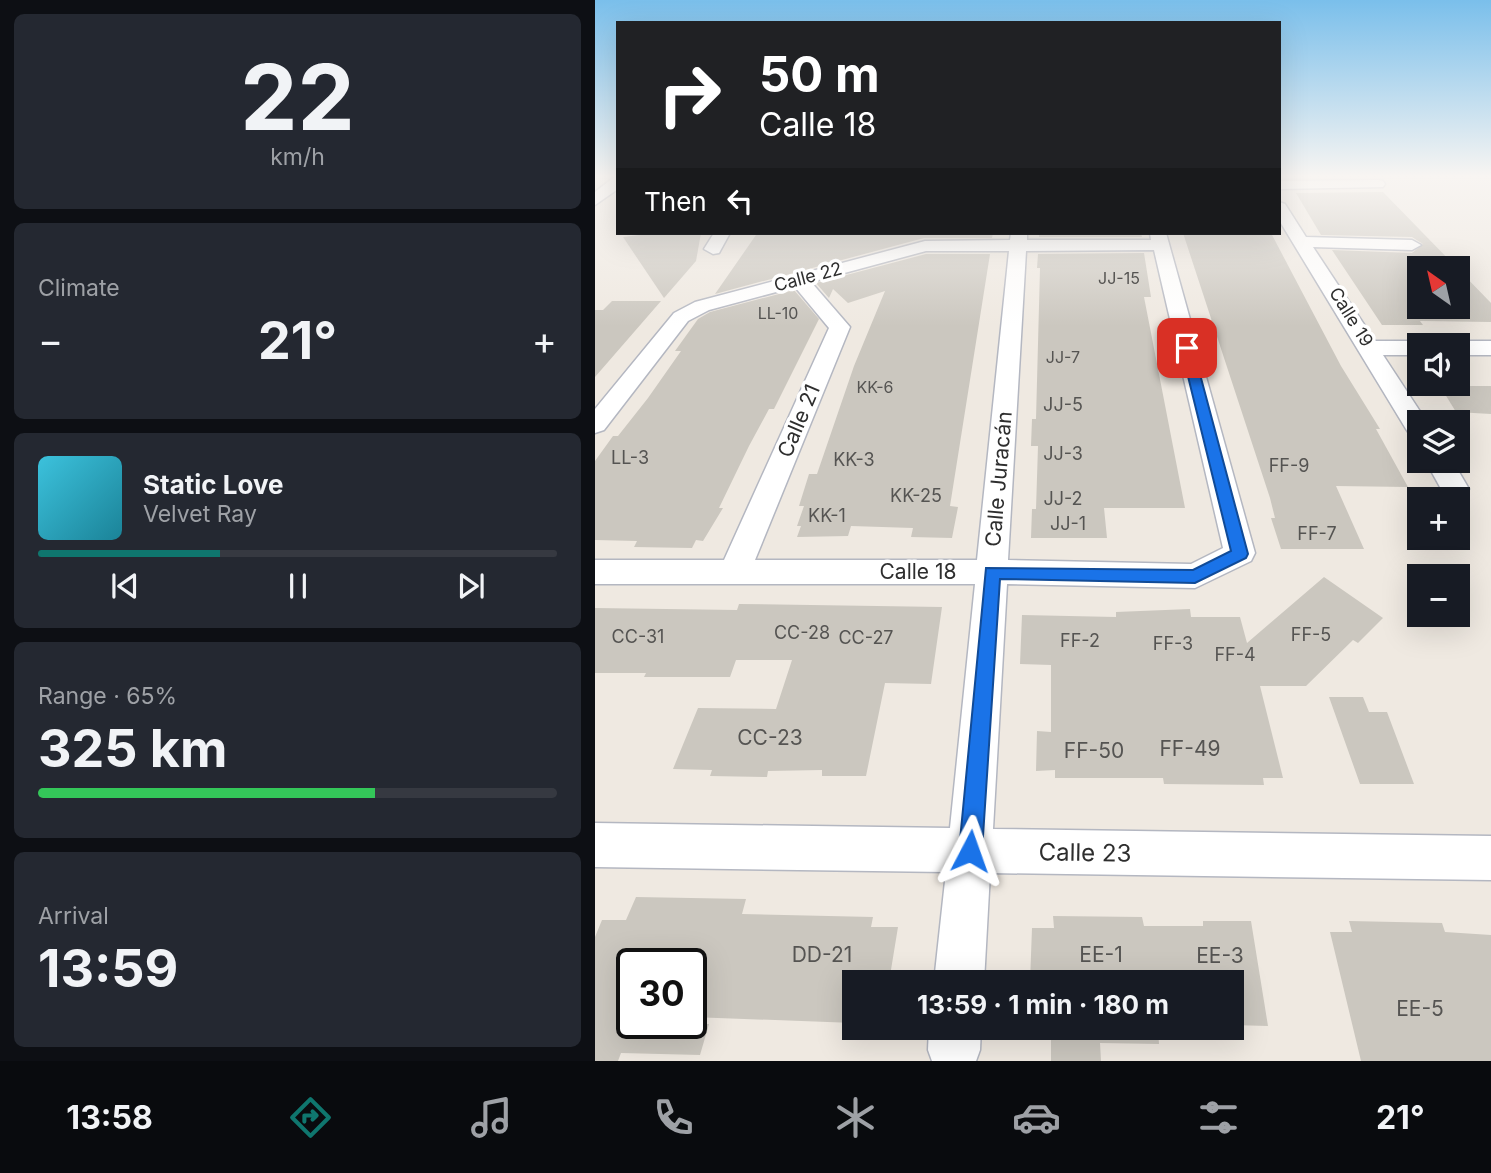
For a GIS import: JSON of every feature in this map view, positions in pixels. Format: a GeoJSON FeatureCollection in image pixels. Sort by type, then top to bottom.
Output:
{"type":"FeatureCollection","features":[{"type":"Feature","properties":{"kind":"street","name":"Calle 19"},"geometry":{"type":"LineString","coordinates":[[1293,227],[1408,410]]}},
{"type":"Feature","properties":{"kind":"street"},"geometry":{"type":"LineString","coordinates":[[713,249],[724,235]]}},
{"type":"Feature","properties":{"kind":"street","name":"Calle 22"},"geometry":{"type":"LineString","coordinates":[[595,425],[681,317],[702,306],[925,246],[1019,238],[1159,239]]}},
{"type":"Feature","properties":{"kind":"street","name":"Calle Juracán"},"geometry":{"type":"LineString","coordinates":[[960,970],[1019,238]]}},
{"type":"Feature","properties":{"kind":"street","name":"Calle 18"},"geometry":{"type":"LineString","coordinates":[[595,572],[992,572],[1195,576],[1240,554],[1159,239]]}},
{"type":"Feature","properties":{"kind":"street"},"geometry":{"type":"LineString","coordinates":[[1303,242],[1412,244]]}},
{"type":"Feature","properties":{"kind":"street","name":"Calle 21"},"geometry":{"type":"LineString","coordinates":[[734,573],[839,327],[798,279]]}},
{"type":"Feature","properties":{"kind":"street"},"geometry":{"type":"LineString","coordinates":[[1370,348],[1407,348]]}},
{"type":"Feature","properties":{"kind":"street"},"geometry":{"type":"LineString","coordinates":[[1470,348],[1491,348]]}},
{"type":"Feature","properties":{"kind":"street","name":"Calle 23"},"geometry":{"type":"LineString","coordinates":[[595,845],[1491,858]]}},
{"type":"Feature","properties":{"kind":"building"},"geometry":{"type":"Polygon","coordinates":[[[1316,227],[1417,227],[1445,256],[1407,256],[1407,319],[1470,319],[1470,281],[1491,303],[1491,322],[1420,321],[1423,325],[1382,325],[1332,250],[1412,253],[1423,244],[1412,237],[1321,235],[1316,227]]]}},
{"type":"Feature","properties":{"kind":"building"},"geometry":{"type":"Polygon","coordinates":[[[701,235],[696,261],[664,298],[623,237],[701,235]]]}},
{"type":"Feature","properties":{"kind":"building"},"geometry":{"type":"Polygon","coordinates":[[[756,235],[993,235],[992,238],[924,238],[715,294],[756,235]]]}},
{"type":"Feature","properties":{"kind":"building"},"geometry":{"type":"Polygon","coordinates":[[[1039,235],[1142,237],[1039,237],[1039,235]]]}},
{"type":"Feature","properties":{"kind":"building"},"geometry":{"type":"Polygon","coordinates":[[[1184,235],[1272,235],[1341,366],[1380,429],[1376,429],[1408,487],[1336,486],[1364,549],[1281,549],[1271,518],[1275,518],[1184,235]]]}},
{"type":"Feature","properties":{"kind":"building"},"geometry":{"type":"Polygon","coordinates":[[[1144,253],[1151,297],[1144,297],[1185,508],[1104,508],[1107,538],[1031,538],[1032,509],[1036,509],[1038,446],[1031,446],[1032,419],[1036,419],[1040,268],[1037,268],[1038,254],[1144,253]]]}},
{"type":"Feature","properties":{"kind":"building"},"geometry":{"type":"Polygon","coordinates":[[[926,254],[990,254],[950,506],[958,507],[952,538],[911,537],[913,528],[851,526],[848,536],[797,537],[801,526],[797,526],[804,506],[799,506],[809,474],[817,474],[854,366],[885,291],[848,303],[833,289],[829,298],[816,283],[926,254]]]}},
{"type":"Feature","properties":{"kind":"building"},"geometry":{"type":"Polygon","coordinates":[[[794,290],[819,319],[774,409],[769,409],[749,446],[719,508],[723,508],[703,541],[696,540],[692,548],[634,547],[637,541],[595,540],[595,461],[613,436],[618,436],[648,398],[681,351],[675,351],[698,319],[710,312],[794,290]]]}},
{"type":"Feature","properties":{"kind":"building"},"geometry":{"type":"Polygon","coordinates":[[[612,301],[661,301],[595,377],[595,310],[603,310],[612,301]]]}},
{"type":"Feature","properties":{"kind":"building"},"geometry":{"type":"Polygon","coordinates":[[[1470,386],[1491,386],[1491,414],[1455,410],[1446,396],[1470,396],[1470,386]]]}},
{"type":"Feature","properties":{"kind":"building"},"geometry":{"type":"Polygon","coordinates":[[[1324,577],[1383,618],[1358,643],[1353,640],[1306,686],[1260,686],[1283,778],[1263,778],[1264,785],[1164,784],[1163,778],[1055,778],[1055,770],[1036,771],[1037,731],[1051,732],[1051,665],[1020,664],[1022,615],[1116,617],[1116,612],[1190,609],[1191,617],[1240,617],[1247,643],[1324,577]]]}},
{"type":"Feature","properties":{"kind":"building"},"geometry":{"type":"Polygon","coordinates":[[[739,604],[942,607],[931,684],[885,683],[866,776],[822,776],[822,770],[768,771],[767,777],[710,776],[712,770],[673,769],[698,708],[776,709],[792,660],[736,660],[730,677],[644,677],[646,673],[595,673],[595,608],[737,610],[739,604]]]}},
{"type":"Feature","properties":{"kind":"building"},"geometry":{"type":"Polygon","coordinates":[[[1329,697],[1363,697],[1369,712],[1387,712],[1414,784],[1360,784],[1329,697]]]}},
{"type":"Feature","properties":{"kind":"building"},"geometry":{"type":"Polygon","coordinates":[[[636,897],[746,899],[742,914],[873,917],[871,927],[898,927],[891,970],[842,970],[842,1023],[707,1018],[707,948],[616,948],[616,1039],[705,1039],[700,1055],[621,1053],[618,1061],[595,1061],[595,937],[602,920],[626,920],[636,897]]]}},
{"type":"Feature","properties":{"kind":"building"},"geometry":{"type":"Polygon","coordinates":[[[1053,916],[1142,917],[1144,926],[1203,926],[1203,921],[1251,921],[1268,1026],[1244,1025],[1244,970],[1030,970],[1032,928],[1054,928],[1053,916]]]}},
{"type":"Feature","properties":{"kind":"building"},"geometry":{"type":"Polygon","coordinates":[[[1349,921],[1442,923],[1445,932],[1491,935],[1491,1061],[1361,1061],[1330,932],[1352,932],[1349,921]]]}},
{"type":"Feature","properties":{"kind":"building"},"geometry":{"type":"Polygon","coordinates":[[[1051,1040],[1159,1040],[1159,1044],[1100,1043],[1101,1061],[1051,1061],[1051,1040]]]}},
{"type":"Feature","properties":{"kind":"route"},"geometry":{"type":"LineString","coordinates":[[970,851],[992,572],[1195,576],[1240,554],[1187,348]]}}]}
